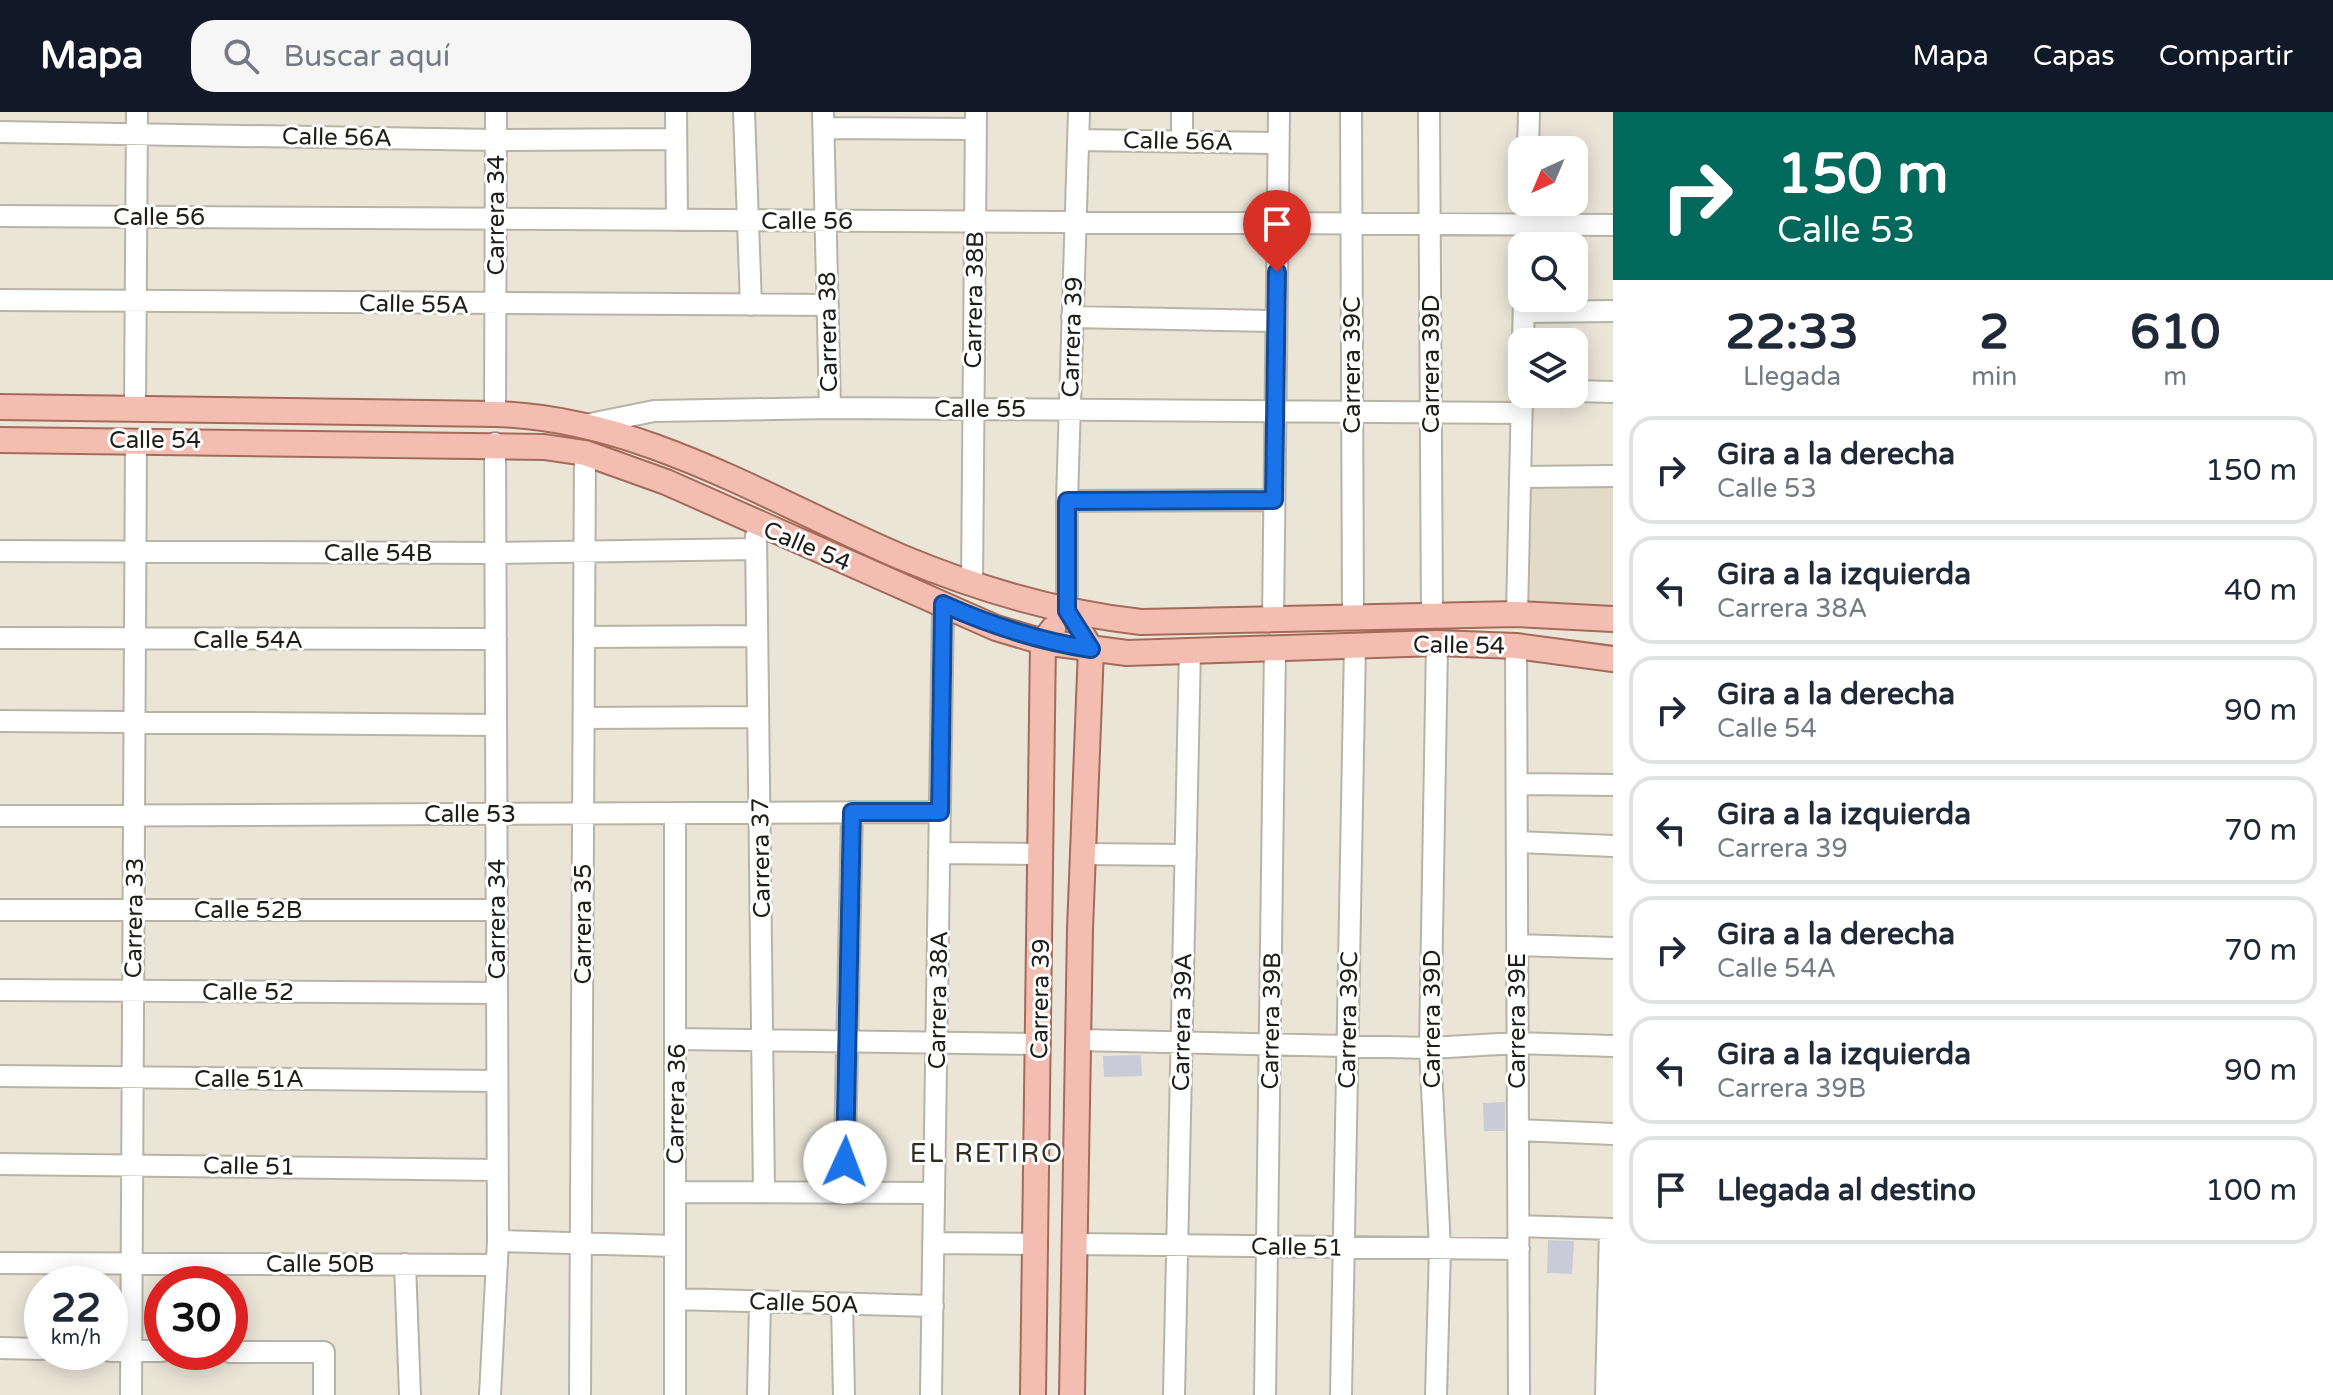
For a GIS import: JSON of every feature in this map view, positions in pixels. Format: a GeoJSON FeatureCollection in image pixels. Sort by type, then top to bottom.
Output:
{"type":"FeatureCollection","features":[{"type":"Feature","properties":{"kind":"main road","name":"Calle 54"},"geometry":{"type":"LineString","coordinates":[[0,407],[495,414],[585,425],[682,457],[902,557],[972,584],[1067,611],[1141,622],[1517,614],[1613,619]]}},
{"type":"Feature","properties":{"kind":"main road","name":"Calle 54"},"geometry":{"type":"LineString","coordinates":[[0,440],[495,443],[585,453],[666,482],[756,536],[943,604],[996,628],[1043,642],[1127,653],[1437,643],[1516,646],[1613,659]]}},
{"type":"Feature","properties":{"kind":"main road"},"geometry":{"type":"LineString","coordinates":[[1043,642],[1067,611],[1091,649]]}},
{"type":"Feature","properties":{"kind":"main road"},"geometry":{"type":"LineString","coordinates":[[996,628],[1023,642],[1039,666],[1042,682]]}},
{"type":"Feature","properties":{"kind":"main road","name":"Carrera 39"},"geometry":{"type":"LineString","coordinates":[[1033,1395],[1043,642]]}},
{"type":"Feature","properties":{"kind":"main road","name":"Carrera 39"},"geometry":{"type":"LineString","coordinates":[[1072,1395],[1080,929],[1086,695],[1091,649]]}},
{"type":"Feature","properties":{"kind":"main road"},"geometry":{"type":"LineString","coordinates":[[1086,695],[1091,678],[1100,666],[1127,653]]}},
{"type":"Feature","properties":{"kind":"main road"},"geometry":{"type":"LineString","coordinates":[[1041,927],[1045,939],[1059,947],[1071,943],[1080,929]]}},
{"type":"Feature","properties":{"kind":"main road"},"geometry":{"type":"LineString","coordinates":[[1039,991],[1047,980],[1060,976],[1075,984],[1080,997]]}},
{"type":"Feature","properties":{"kind":"main road"},"geometry":{"type":"LineString","coordinates":[[1036,1287],[1037,1295],[1048,1306],[1064,1305],[1073,1293]]}},
{"type":"Feature","properties":{"kind":"main road"},"geometry":{"type":"LineString","coordinates":[[1033,1347],[1044,1330],[1057,1329],[1068,1336],[1073,1348]]}},
{"type":"Feature","properties":{"kind":"street"},"geometry":{"type":"LineString","coordinates":[[135,407],[137,112]]}},
{"type":"Feature","properties":{"kind":"street","name":"Carrera 34"},"geometry":{"type":"LineString","coordinates":[[495,414],[496,112]]}},
{"type":"Feature","properties":{"kind":"street"},"geometry":{"type":"LineString","coordinates":[[676,112],[677,220]]}},
{"type":"Feature","properties":{"kind":"street"},"geometry":{"type":"LineString","coordinates":[[744,112],[751,305]]}},
{"type":"Feature","properties":{"kind":"street","name":"Carrera 39"},"geometry":{"type":"LineString","coordinates":[[1067,611],[1069,410],[1079,112]]}},
{"type":"Feature","properties":{"kind":"street"},"geometry":{"type":"LineString","coordinates":[[1182,112],[1182,141]]}},
{"type":"Feature","properties":{"kind":"street"},"geometry":{"type":"LineString","coordinates":[[1273,620],[1279,112]]}},
{"type":"Feature","properties":{"kind":"street","name":"Carrera 39C"},"geometry":{"type":"LineString","coordinates":[[1351,112],[1353,618]]}},
{"type":"Feature","properties":{"kind":"street","name":"Carrera 39D"},"geometry":{"type":"LineString","coordinates":[[1429,112],[1432,616]]}},
{"type":"Feature","properties":{"kind":"street"},"geometry":{"type":"LineString","coordinates":[[1528,136],[1529,112]]}},
{"type":"Feature","properties":{"kind":"street"},"geometry":{"type":"LineString","coordinates":[[824,120],[976,120]]}},
{"type":"Feature","properties":{"kind":"street","name":"Carrera 38"},"geometry":{"type":"LineString","coordinates":[[824,120],[830,408]]}},
{"type":"Feature","properties":{"kind":"street","name":"Carrera 38B"},"geometry":{"type":"LineString","coordinates":[[972,584],[976,120]]}},
{"type":"Feature","properties":{"kind":"street","name":"Calle 56A"},"geometry":{"type":"LineString","coordinates":[[0,132],[496,140],[675,139]]}},
{"type":"Feature","properties":{"kind":"street","name":"Calle 56A"},"geometry":{"type":"LineString","coordinates":[[1078,140],[1278,143]]}},
{"type":"Feature","properties":{"kind":"street","name":"Calle 56"},"geometry":{"type":"LineString","coordinates":[[0,216],[1613,225]]}},
{"type":"Feature","properties":{"kind":"street"},"geometry":{"type":"LineString","coordinates":[[1526,216],[1526,232]]}},
{"type":"Feature","properties":{"kind":"street","name":"Calle 55A"},"geometry":{"type":"LineString","coordinates":[[0,300],[828,305]]}},
{"type":"Feature","properties":{"kind":"street"},"geometry":{"type":"LineString","coordinates":[[1588,309],[1613,311]]}},
{"type":"Feature","properties":{"kind":"street"},"geometry":{"type":"LineString","coordinates":[[1072,317],[1276,321]]}},
{"type":"Feature","properties":{"kind":"street"},"geometry":{"type":"LineString","coordinates":[[1588,391],[1613,392]]}},
{"type":"Feature","properties":{"kind":"street","name":"Calle 55"},"geometry":{"type":"LineString","coordinates":[[585,425],[654,411],[830,408],[1431,413],[1508,405]]}},
{"type":"Feature","properties":{"kind":"street"},"geometry":{"type":"LineString","coordinates":[[1517,614],[1522,408]]}},
{"type":"Feature","properties":{"kind":"street","name":"Carrera 33"},"geometry":{"type":"LineString","coordinates":[[131,1395],[136,440]]}},
{"type":"Feature","properties":{"kind":"street","name":"Carrera 34"},"geometry":{"type":"LineString","coordinates":[[490,1395],[498,1241],[495,443]]}},
{"type":"Feature","properties":{"kind":"street","name":"Carrera 35"},"geometry":{"type":"LineString","coordinates":[[580,1395],[585,453]]}},
{"type":"Feature","properties":{"kind":"street"},"geometry":{"type":"LineString","coordinates":[[1520,477],[1613,476]]}},
{"type":"Feature","properties":{"kind":"street"},"geometry":{"type":"LineString","coordinates":[[1067,501],[1274,500]]}},
{"type":"Feature","properties":{"kind":"street","name":"Calle 54B"},"geometry":{"type":"LineString","coordinates":[[0,551],[585,553],[756,536]]}},
{"type":"Feature","properties":{"kind":"street","name":"Carrera 37"},"geometry":{"type":"LineString","coordinates":[[756,536],[765,1040],[764,1192]]}},
{"type":"Feature","properties":{"kind":"street","name":"Carrera 38A"},"geometry":{"type":"LineString","coordinates":[[931,1395],[943,604]]}},
{"type":"Feature","properties":{"kind":"street"},"geometry":{"type":"LineString","coordinates":[[584,637],[757,636]]}},
{"type":"Feature","properties":{"kind":"street","name":"Calle 54A"},"geometry":{"type":"LineString","coordinates":[[0,638],[496,639]]}},
{"type":"Feature","properties":{"kind":"street","name":"Carrera 39D"},"geometry":{"type":"LineString","coordinates":[[1436,1395],[1440,1248],[1430,1048],[1437,643]]}},
{"type":"Feature","properties":{"kind":"street","name":"Carrera 39C"},"geometry":{"type":"LineString","coordinates":[[1341,1395],[1355,644]]}},
{"type":"Feature","properties":{"kind":"street","name":"Carrera 39E"},"geometry":{"type":"LineString","coordinates":[[1516,646],[1519,1395]]}},
{"type":"Feature","properties":{"kind":"street","name":"Carrera 39B"},"geometry":{"type":"LineString","coordinates":[[1265,1395],[1275,647]]}},
{"type":"Feature","properties":{"kind":"street","name":"Carrera 39A"},"geometry":{"type":"LineString","coordinates":[[1174,1395],[1190,649]]}},
{"type":"Feature","properties":{"kind":"street"},"geometry":{"type":"LineString","coordinates":[[584,718],[758,717]]}},
{"type":"Feature","properties":{"kind":"street"},"geometry":{"type":"LineString","coordinates":[[0,721],[496,725]]}},
{"type":"Feature","properties":{"kind":"street"},"geometry":{"type":"LineString","coordinates":[[1517,784],[1613,785]]}},
{"type":"Feature","properties":{"kind":"street"},"geometry":{"type":"LineString","coordinates":[[844,1193],[852,812]]}},
{"type":"Feature","properties":{"kind":"street","name":"Calle 53"},"geometry":{"type":"LineString","coordinates":[[0,816],[940,812]]}},
{"type":"Feature","properties":{"kind":"street","name":"Carrera 36"},"geometry":{"type":"LineString","coordinates":[[675,813],[675,1395]]}},
{"type":"Feature","properties":{"kind":"street"},"geometry":{"type":"LineString","coordinates":[[1519,842],[1613,846]]}},
{"type":"Feature","properties":{"kind":"street"},"geometry":{"type":"LineString","coordinates":[[939,853],[1040,854]]}},
{"type":"Feature","properties":{"kind":"street"},"geometry":{"type":"LineString","coordinates":[[1083,854],[1186,855]]}},
{"type":"Feature","properties":{"kind":"street","name":"Calle 52B"},"geometry":{"type":"LineString","coordinates":[[0,910],[497,910]]}},
{"type":"Feature","properties":{"kind":"street"},"geometry":{"type":"LineString","coordinates":[[1517,945],[1613,948]]}},
{"type":"Feature","properties":{"kind":"street","name":"Calle 52"},"geometry":{"type":"LineString","coordinates":[[0,990],[497,993]]}},
{"type":"Feature","properties":{"kind":"street"},"geometry":{"type":"LineString","coordinates":[[677,1039],[1040,1044]]}},
{"type":"Feature","properties":{"kind":"street"},"geometry":{"type":"LineString","coordinates":[[1079,1040],[1430,1048],[1517,1043],[1613,1046]]}},
{"type":"Feature","properties":{"kind":"street","name":"Calle 51A"},"geometry":{"type":"LineString","coordinates":[[0,1076],[497,1081]]}},
{"type":"Feature","properties":{"kind":"street"},"geometry":{"type":"LineString","coordinates":[[1518,1130],[1613,1134]]}},
{"type":"Feature","properties":{"kind":"street","name":"Calle 51"},"geometry":{"type":"LineString","coordinates":[[0,1164],[498,1170]]}},
{"type":"Feature","properties":{"kind":"street"},"geometry":{"type":"LineString","coordinates":[[675,1192],[934,1193]]}},
{"type":"Feature","properties":{"kind":"street"},"geometry":{"type":"LineString","coordinates":[[1519,1226],[1612,1229],[1606,1395]]}},
{"type":"Feature","properties":{"kind":"street"},"geometry":{"type":"LineString","coordinates":[[498,1241],[675,1246]]}},
{"type":"Feature","properties":{"kind":"street"},"geometry":{"type":"LineString","coordinates":[[933,1243],[1036,1244]]}},
{"type":"Feature","properties":{"kind":"street","name":"Calle 51"},"geometry":{"type":"LineString","coordinates":[[1075,1244],[1519,1249]]}},
{"type":"Feature","properties":{"kind":"street","name":"Calle 50B"},"geometry":{"type":"LineString","coordinates":[[0,1263],[497,1265]]}},
{"type":"Feature","properties":{"kind":"street"},"geometry":{"type":"LineString","coordinates":[[405,1264],[410,1395]]}},
{"type":"Feature","properties":{"kind":"street","name":"Calle 50A"},"geometry":{"type":"LineString","coordinates":[[675,1299],[933,1306]]}},
{"type":"Feature","properties":{"kind":"street"},"geometry":{"type":"LineString","coordinates":[[758,1395],[760,1301]]}},
{"type":"Feature","properties":{"kind":"street"},"geometry":{"type":"LineString","coordinates":[[842,1304],[844,1395]]}},
{"type":"Feature","properties":{"kind":"street"},"geometry":{"type":"LineString","coordinates":[[0,1348],[24,1349]]}},
{"type":"Feature","properties":{"kind":"street"},"geometry":{"type":"LineString","coordinates":[[131,1351],[144,1351]]}},
{"type":"Feature","properties":{"kind":"street"},"geometry":{"type":"LineString","coordinates":[[248,1352],[324,1352],[324,1395]]}},
{"type":"Feature","properties":{"kind":"shaded area"},"geometry":{"type":"Polygon","coordinates":[[[1613,476],[1613,619],[1517,614],[1520,477],[1613,476]]]}},
{"type":"Feature","properties":{"kind":"building"},"geometry":{"type":"Polygon","coordinates":[[[1141,1055],[1142,1076],[1104,1077],[1103,1056],[1141,1055]]]}},
{"type":"Feature","properties":{"kind":"building"},"geometry":{"type":"Polygon","coordinates":[[[1505,1102],[1505,1131],[1484,1131],[1483,1103],[1505,1102]]]}},
{"type":"Feature","properties":{"kind":"building"},"geometry":{"type":"Polygon","coordinates":[[[1548,1240],[1574,1241],[1572,1274],[1547,1273],[1548,1240]]]}},
{"type":"Feature","properties":{"kind":"district","name":"EL RETIRO"},"geometry":{"type":"Point","coordinates":[987,1153]}},
{"type":"Feature","properties":{"kind":"route"},"geometry":{"type":"LineString","coordinates":[[845,1162],[852,812],[940,812],[943,604],[996,628],[1043,642],[1091,649],[1067,611],[1067,501],[1274,500],[1277,272]]}}]}
